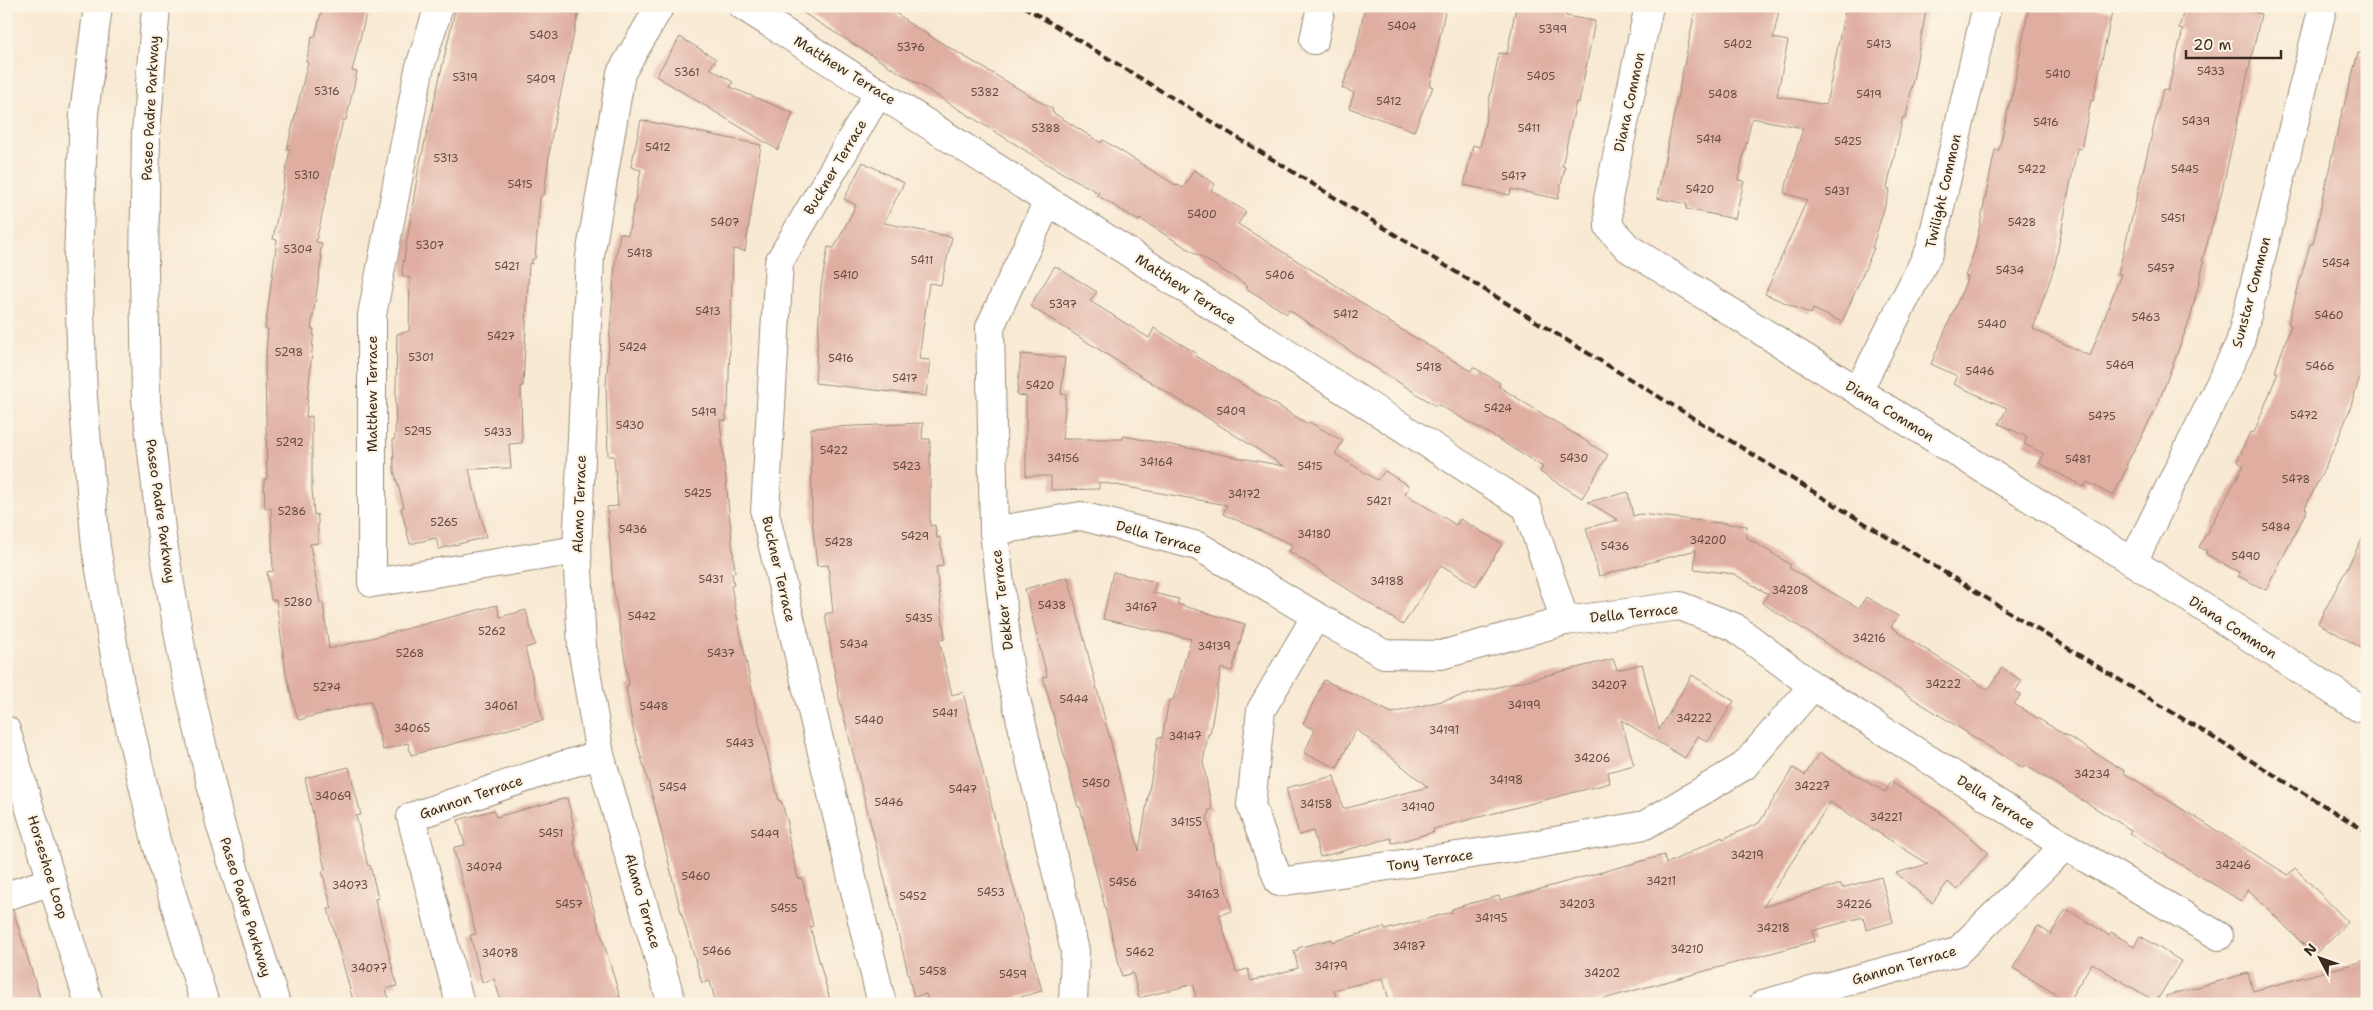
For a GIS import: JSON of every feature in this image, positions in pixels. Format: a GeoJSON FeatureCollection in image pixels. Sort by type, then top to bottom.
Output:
{"type":"FeatureCollection","features":[{"type":"Feature","properties":{"kind":"street"},"geometry":{"type":"LineString","coordinates":[[98,6],[84,113],[78,257],[83,398],[96,547],[120,684],[156,841],[206,1004]]}},
{"type":"Feature","properties":{"kind":"street","name":"Paseo Padre Parkway"},"geometry":{"type":"LineString","coordinates":[[156,6],[146,134],[144,266],[146,400],[162,538],[185,671],[220,823],[276,1004]]}},
{"type":"Feature","properties":{"kind":"street","name":"Matthew Terrace"},"geometry":{"type":"LineString","coordinates":[[439,6],[419,70],[372,316],[372,583],[576,550]]}},
{"type":"Feature","properties":{"kind":"street","name":"Alamo Terrace"},"geometry":{"type":"LineString","coordinates":[[660,6],[621,73],[590,256],[576,550],[582,647],[600,755],[672,1004]]}},
{"type":"Feature","properties":{"kind":"street","name":"Matthew Terrace"},"geometry":{"type":"LineString","coordinates":[[742,6],[880,92],[1527,507],[1565,621]]}},
{"type":"Feature","properties":{"kind":"street"},"geometry":{"type":"LineString","coordinates":[[1314,40],[1321,6]]}},
{"type":"Feature","properties":{"kind":"street","name":"Diana Common"},"geometry":{"type":"LineString","coordinates":[[1649,6],[1608,199],[1609,227],[1628,248],[2133,562],[2358,707],[2367,710]]}},
{"type":"Feature","properties":{"kind":"street","name":"Twilight Common"},"geometry":{"type":"LineString","coordinates":[[1858,391],[1930,250],[1987,6]]}},
{"type":"Feature","properties":{"kind":"street","name":"Sunstar Common"},"geometry":{"type":"LineString","coordinates":[[2133,562],[2240,343],[2323,6]]}},
{"type":"Feature","properties":{"kind":"street","name":"Buckner Terrace"},"geometry":{"type":"LineString","coordinates":[[880,92],[779,262],[765,513],[882,1004]]}},
{"type":"Feature","properties":{"kind":"street","name":"Dekker Terrace"},"geometry":{"type":"LineString","coordinates":[[1048,201],[990,327],[994,532],[1010,674],[1075,951],[1073,1004]]}},
{"type":"Feature","properties":{"kind":"street","name":"Della Terrace"},"geometry":{"type":"LineString","coordinates":[[994,532],[1082,516],[1189,543],[1198,546],[1384,654],[1441,655],[1565,621],[1680,606],[1734,627],[1813,686],[2065,846],[2219,936]]}},
{"type":"Feature","properties":{"kind":"street","name":"Tony Terrace"},"geometry":{"type":"LineString","coordinates":[[1316,616],[1261,710],[1251,805],[1279,882],[1532,846],[1646,825],[1744,766],[1813,686]]}},
{"type":"Feature","properties":{"kind":"street","name":"Horseshoe Loop"},"geometry":{"type":"LineString","coordinates":[[6,730],[89,1004]]}},
{"type":"Feature","properties":{"kind":"street","name":"Gannon Terrace"},"geometry":{"type":"LineString","coordinates":[[460,1004],[411,817],[561,766],[600,755]]}},
{"type":"Feature","properties":{"kind":"street","name":"Gannon Terrace"},"geometry":{"type":"LineString","coordinates":[[1763,1004],[1958,952],[2065,846]]}},
{"type":"Feature","properties":{"kind":"street"},"geometry":{"type":"LineString","coordinates":[[6,896],[52,881]]}},
{"type":"Feature","properties":{"kind":"building"},"geometry":{"type":"Polygon","coordinates":[[[323,6],[368,6],[352,71],[357,72],[346,120],[343,120],[316,242],[322,243],[320,255],[322,256],[311,329],[314,329],[306,417],[312,416],[312,489],[314,515],[317,514],[318,519],[318,543],[310,544],[320,603],[323,603],[329,649],[497,605],[500,617],[526,610],[535,645],[525,648],[543,720],[411,755],[408,743],[383,750],[371,701],[298,720],[286,674],[276,600],[271,600],[267,572],[273,571],[271,508],[265,508],[264,479],[267,479],[265,365],[268,329],[265,329],[277,240],[273,239],[290,149],[287,149],[308,62],[306,62],[312,36],[315,37],[323,6]]]}},
{"type":"Feature","properties":{"kind":"building"},"geometry":{"type":"Polygon","coordinates":[[[456,6],[580,6],[552,133],[544,194],[540,197],[535,259],[532,259],[532,264],[529,263],[523,386],[521,386],[522,443],[509,444],[511,468],[469,469],[486,537],[439,549],[436,538],[410,544],[401,508],[404,507],[394,471],[393,439],[395,439],[397,334],[409,331],[410,278],[403,276],[402,271],[418,172],[456,6]]]}},
{"type":"Feature","properties":{"kind":"building"},"geometry":{"type":"Polygon","coordinates":[[[792,6],[885,6],[905,21],[1053,109],[1052,112],[1101,143],[1103,140],[1177,186],[1183,188],[1194,170],[1215,184],[1211,190],[1246,212],[1238,224],[1325,278],[1397,327],[1471,371],[1473,367],[1500,383],[1498,386],[1608,455],[1582,498],[1540,472],[1543,467],[1485,431],[1437,404],[1436,406],[1289,310],[1287,314],[1246,288],[1248,286],[1140,219],[1139,221],[1097,195],[1099,193],[1052,167],[792,6]]]}},
{"type":"Feature","properties":{"kind":"building"},"geometry":{"type":"Polygon","coordinates":[[[1365,6],[1446,6],[1430,86],[1433,87],[1414,131],[1349,108],[1354,93],[1342,88],[1356,50],[1365,6]]]}},
{"type":"Feature","properties":{"kind":"building"},"geometry":{"type":"Polygon","coordinates":[[[1516,6],[1555,6],[1568,9],[1566,16],[1595,21],[1579,103],[1576,102],[1562,166],[1565,167],[1558,199],[1511,189],[1510,195],[1464,185],[1473,145],[1480,147],[1499,53],[1507,54],[1516,6]]]}},
{"type":"Feature","properties":{"kind":"building"},"geometry":{"type":"Polygon","coordinates":[[[1696,6],[1780,6],[1773,38],[1788,41],[1777,96],[1826,105],[1846,6],[1927,6],[1906,117],[1903,117],[1887,188],[1890,189],[1872,248],[1874,248],[1842,322],[1813,309],[1811,314],[1765,294],[1807,200],[1784,193],[1803,128],[1752,118],[1738,180],[1744,181],[1735,219],[1686,209],[1687,204],[1657,198],[1696,6]]]}},
{"type":"Feature","properties":{"kind":"building"},"geometry":{"type":"Polygon","coordinates":[[[2029,6],[2084,6],[2112,12],[2081,149],[2077,148],[2055,265],[2033,329],[2090,356],[2121,274],[2118,274],[2163,89],[2168,91],[2183,29],[2179,28],[2185,6],[2230,6],[2261,14],[2221,195],[2202,261],[2204,262],[2190,319],[2156,409],[2126,465],[2128,466],[2113,496],[2087,482],[2084,487],[2039,463],[2044,454],[2024,444],[2027,437],[1999,424],[2007,408],[1953,384],[1957,376],[1931,364],[1968,277],[1965,276],[1975,249],[1995,150],[1999,150],[2011,102],[2029,6]]]}},
{"type":"Feature","properties":{"kind":"building"},"geometry":{"type":"Polygon","coordinates":[[[680,37],[716,59],[710,68],[733,82],[730,87],[793,113],[778,150],[656,76],[680,37]]]}},
{"type":"Feature","properties":{"kind":"building"},"geometry":{"type":"Polygon","coordinates":[[[2358,53],[2367,54],[2367,336],[2361,359],[2365,360],[2349,412],[2334,448],[2305,508],[2307,510],[2266,590],[2238,576],[2240,573],[2206,554],[2207,551],[2199,547],[2244,465],[2237,462],[2250,432],[2254,433],[2278,372],[2275,372],[2291,325],[2288,324],[2310,244],[2313,244],[2338,128],[2358,53]]]}},
{"type":"Feature","properties":{"kind":"building"},"geometry":{"type":"Polygon","coordinates":[[[641,120],[761,145],[745,251],[733,249],[728,407],[726,407],[726,421],[720,420],[735,572],[732,573],[734,585],[731,586],[756,710],[779,801],[781,801],[788,823],[787,829],[798,879],[802,878],[813,926],[810,927],[831,1004],[716,1004],[710,981],[702,983],[679,905],[654,802],[633,729],[626,686],[629,685],[613,585],[607,507],[618,506],[614,456],[608,456],[606,385],[615,263],[620,233],[628,235],[641,170],[631,167],[641,120]]]}},
{"type":"Feature","properties":{"kind":"building"},"geometry":{"type":"Polygon","coordinates":[[[863,162],[904,183],[884,223],[952,237],[941,285],[929,283],[919,359],[930,360],[926,396],[815,383],[821,286],[828,247],[834,248],[856,205],[844,199],[863,162]]]}},
{"type":"Feature","properties":{"kind":"building"},"geometry":{"type":"Polygon","coordinates":[[[1055,266],[1097,292],[1090,301],[1149,338],[1154,328],[1196,353],[1195,356],[1308,424],[1309,422],[1343,441],[1335,454],[1377,480],[1385,471],[1409,486],[1405,494],[1456,525],[1460,519],[1502,544],[1476,586],[1441,565],[1403,625],[1289,551],[1293,545],[1223,514],[1227,505],[1099,482],[1099,489],[1051,490],[1051,476],[1026,476],[1026,396],[1017,395],[1021,354],[1065,358],[1061,394],[1066,395],[1062,439],[1123,439],[1123,436],[1284,466],[1030,306],[1055,266]]]}},
{"type":"Feature","properties":{"kind":"building"},"geometry":{"type":"Polygon","coordinates":[[[923,423],[922,439],[930,439],[930,526],[935,525],[937,538],[940,537],[943,566],[936,567],[945,639],[939,640],[952,695],[963,692],[993,812],[1042,991],[995,1004],[929,1004],[926,994],[914,997],[839,697],[825,614],[833,612],[828,565],[817,566],[812,519],[811,428],[923,423]]]}},
{"type":"Feature","properties":{"kind":"building"},"geometry":{"type":"Polygon","coordinates":[[[1628,492],[1633,516],[1640,514],[1747,526],[1746,537],[1791,565],[1789,568],[1859,608],[1866,597],[1898,616],[1891,627],[1988,690],[2002,668],[2022,681],[2015,691],[2021,695],[2014,704],[2125,771],[2124,773],[2288,875],[2295,868],[2348,922],[2314,955],[2248,889],[2241,901],[2129,833],[2131,830],[2025,765],[2023,768],[1762,603],[1768,594],[1734,574],[1694,569],[1696,550],[1599,576],[1586,528],[1618,520],[1588,502],[1628,492]]]}},
{"type":"Feature","properties":{"kind":"building"},"geometry":{"type":"Polygon","coordinates":[[[2367,530],[2367,651],[2318,623],[2367,530]]]}},
{"type":"Feature","properties":{"kind":"building"},"geometry":{"type":"Polygon","coordinates":[[[1113,572],[1156,582],[1153,593],[1179,599],[1177,604],[1245,624],[1232,671],[1221,668],[1210,734],[1208,734],[1203,762],[1212,810],[1208,810],[1209,815],[1207,816],[1216,865],[1219,864],[1232,911],[1219,915],[1236,972],[1248,969],[1251,981],[1298,968],[1294,951],[1298,950],[1298,948],[1332,939],[1332,942],[1384,927],[1385,930],[1452,912],[1452,909],[1468,904],[1499,896],[1500,900],[1664,855],[1666,864],[1722,837],[1723,839],[1759,823],[1793,768],[1805,775],[1819,753],[1885,792],[1891,782],[1938,811],[1988,852],[1957,890],[1948,882],[1932,903],[1896,873],[1928,864],[1830,802],[1763,907],[1841,884],[1842,888],[1881,877],[1893,922],[1866,930],[1863,917],[1812,931],[1815,941],[1585,1004],[1390,1004],[1383,978],[1334,990],[1336,998],[1314,1004],[1196,1004],[1194,984],[1139,998],[1133,973],[1122,976],[1080,807],[1078,807],[1043,677],[1047,676],[1025,589],[1068,577],[1139,851],[1158,737],[1162,738],[1169,700],[1173,700],[1191,639],[1103,619],[1113,572]]]}},
{"type":"Feature","properties":{"kind":"building"},"geometry":{"type":"Polygon","coordinates":[[[1613,659],[1617,670],[1642,664],[1659,730],[1692,675],[1734,701],[1708,742],[1698,736],[1685,758],[1621,720],[1634,765],[1608,772],[1610,783],[1433,829],[1434,832],[1398,842],[1392,843],[1391,838],[1320,857],[1313,831],[1299,835],[1286,788],[1334,776],[1343,809],[1428,787],[1356,729],[1337,768],[1304,753],[1315,730],[1303,724],[1324,680],[1392,713],[1613,659]]]}},
{"type":"Feature","properties":{"kind":"building"},"geometry":{"type":"Polygon","coordinates":[[[349,767],[361,815],[356,816],[378,898],[375,899],[397,986],[386,989],[390,1004],[354,1004],[328,909],[332,909],[322,871],[325,870],[305,778],[349,767]]]}},
{"type":"Feature","properties":{"kind":"building"},"geometry":{"type":"Polygon","coordinates":[[[567,798],[574,826],[572,826],[575,839],[573,840],[622,1004],[502,1004],[494,979],[482,982],[470,935],[476,934],[454,851],[454,847],[465,845],[458,820],[494,810],[496,817],[567,798]]]}},
{"type":"Feature","properties":{"kind":"building"},"geometry":{"type":"Polygon","coordinates":[[[2066,909],[2109,935],[2111,932],[2134,946],[2140,936],[2181,961],[2156,1002],[2092,963],[2068,1002],[2013,968],[2038,926],[2051,934],[2066,909]]]}},
{"type":"Feature","properties":{"kind":"building"},"geometry":{"type":"Polygon","coordinates":[[[13,910],[42,1004],[6,1004],[6,911],[13,910]]]}},
{"type":"Feature","properties":{"kind":"building"},"geometry":{"type":"Polygon","coordinates":[[[2367,960],[2367,1004],[2167,1004],[2166,996],[2248,973],[2253,991],[2367,960]]]}},
{"type":"Feature","properties":{"kind":"railway"},"geometry":{"type":"LineString","coordinates":[[1023,6],[2367,832]]}}]}
